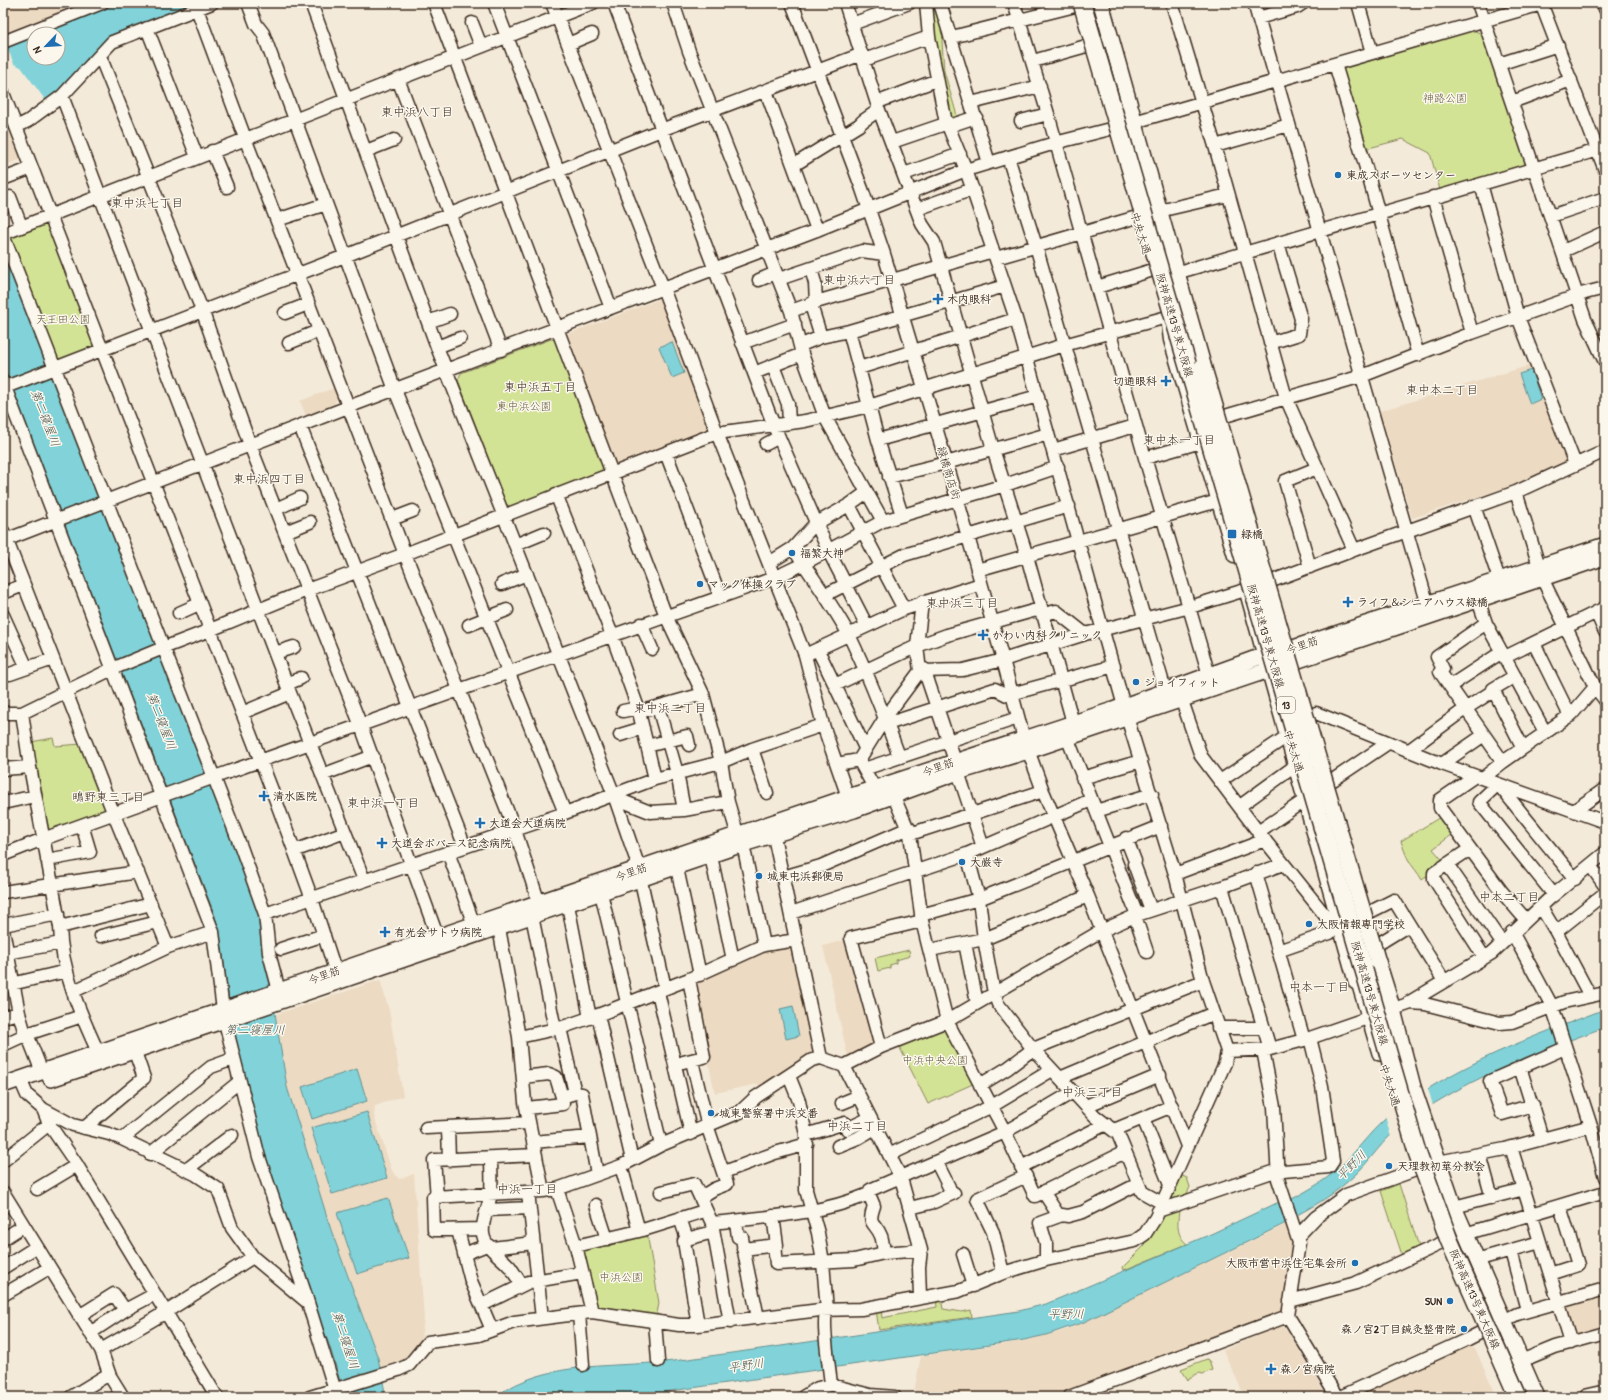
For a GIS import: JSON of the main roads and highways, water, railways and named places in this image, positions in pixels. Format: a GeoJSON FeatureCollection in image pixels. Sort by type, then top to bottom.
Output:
{"type":"FeatureCollection","features":[{"type":"Feature","properties":{"kind":"highway","name":"阪神高速13号東大阪線"},"geometry":{"type":"LineString","coordinates":[[1094,3],[1426,1149],[1450,1216],[1529,1397]]}},
{"type":"Feature","properties":{"kind":"highway","name":"阪神高速13号東大阪線"},"geometry":{"type":"LineString","coordinates":[[1077,4],[1417,1152],[1449,1240],[1518,1397]]}},
{"type":"Feature","properties":{"kind":"main road","name":"中央大通"},"geometry":{"type":"LineString","coordinates":[[1101,3],[1187,312],[1378,962],[1399,1007],[1413,1087],[1454,1207],[1537,1397]]}},
{"type":"Feature","properties":{"kind":"main road","name":"中央大通"},"geometry":{"type":"LineString","coordinates":[[1077,4],[1110,129],[1184,370],[1250,593],[1369,1019],[1421,1183],[1482,1332],[1512,1397]]}},
{"type":"Feature","properties":{"kind":"main road","name":"今里筋"},"geometry":{"type":"LineString","coordinates":[[773,829],[848,797],[875,788],[956,767],[1026,745],[1067,737],[1126,711],[1165,690],[1209,675],[1264,663],[1478,600],[1605,545]]}},
{"type":"Feature","properties":{"kind":"main road","name":"今里筋"},"geometry":{"type":"LineString","coordinates":[[1294,654],[1427,602],[1499,580],[1605,557]]}},
{"type":"Feature","properties":{"kind":"main road","name":"今里筋"},"geometry":{"type":"LineString","coordinates":[[1026,745],[1073,723],[1181,698],[1264,663]]}},
{"type":"Feature","properties":{"kind":"main road","name":"今里筋"},"geometry":{"type":"LineString","coordinates":[[338,976],[438,938],[474,926],[536,910],[773,829],[894,797],[956,767]]}},
{"type":"Feature","properties":{"kind":"main road","name":"今里筋"},"geometry":{"type":"LineString","coordinates":[[227,1015],[338,976],[499,928],[536,910],[568,905],[602,893],[640,875],[676,868],[711,856],[740,840]]}},
{"type":"Feature","properties":{"kind":"main road"},"geometry":{"type":"LineString","coordinates":[[3,1085],[22,1084],[135,1052],[227,1015]]}},
{"type":"Feature","properties":{"kind":"main road"},"geometry":{"type":"LineString","coordinates":[[3,1096],[42,1072],[98,1052],[227,1015]]}},
{"type":"Feature","properties":{"kind":"main road"},"geometry":{"type":"LineString","coordinates":[[1587,1397],[1605,1393]]}},
{"type":"Feature","properties":{"kind":"water"},"geometry":{"type":"Polygon","coordinates":[[[118,3],[196,3],[109,37],[71,80],[45,104],[3,134],[3,80],[18,69],[3,74],[3,48],[26,39],[26,66],[66,66],[66,26],[59,26],[118,3]]]}},
{"type":"Feature","properties":{"kind":"water","name":"第二寝屋川"},"geometry":{"type":"Polygon","coordinates":[[[3,246],[255,901],[260,922],[287,1087],[331,1230],[378,1358],[386,1397],[345,1397],[330,1347],[287,1232],[269,1174],[233,1029],[220,936],[215,916],[3,363],[3,246]]]}},
{"type":"Feature","properties":{"kind":"water"},"geometry":{"type":"Polygon","coordinates":[[[672,342],[684,373],[672,378],[659,347],[672,342]]]}},
{"type":"Feature","properties":{"kind":"water"},"geometry":{"type":"Polygon","coordinates":[[[1531,370],[1541,399],[1530,404],[1519,374],[1531,370]]]}},
{"type":"Feature","properties":{"kind":"water"},"geometry":{"type":"Polygon","coordinates":[[[793,1006],[799,1036],[786,1039],[780,1009],[793,1006]]]}},
{"type":"Feature","properties":{"kind":"water","name":"平野川"},"geometry":{"type":"Polygon","coordinates":[[[1605,1009],[1605,1027],[1551,1047],[1472,1082],[1423,1111],[1393,1133],[1358,1172],[1342,1187],[1305,1211],[1285,1221],[1286,1223],[1084,1322],[1046,1335],[1024,1340],[664,1392],[598,1397],[495,1397],[516,1385],[538,1376],[561,1371],[585,1367],[657,1363],[681,1360],[1019,1311],[1046,1304],[1211,1234],[1279,1202],[1280,1205],[1296,1197],[1320,1183],[1334,1172],[1386,1118],[1444,1079],[1522,1041],[1605,1009]]]}},
{"type":"Feature","properties":{"kind":"water"},"geometry":{"type":"Polygon","coordinates":[[[357,1069],[367,1101],[312,1119],[302,1087],[357,1069]]]}},
{"type":"Feature","properties":{"kind":"water"},"geometry":{"type":"Polygon","coordinates":[[[367,1112],[387,1178],[332,1194],[311,1128],[367,1112]]]}},
{"type":"Feature","properties":{"kind":"water"},"geometry":{"type":"Polygon","coordinates":[[[388,1198],[409,1258],[357,1274],[337,1213],[388,1198]]]}},
{"type":"Feature","properties":{"kind":"place","name":"東成スポーツセンター"},"geometry":{"type":"Point","coordinates":[1338,175]}},
{"type":"Feature","properties":{"kind":"place","name":"木内眼科"},"geometry":{"type":"Point","coordinates":[938,299]}},
{"type":"Feature","properties":{"kind":"place","name":"切通眼科"},"geometry":{"type":"Point","coordinates":[1166,381]}},
{"type":"Feature","properties":{"kind":"place","name":"緑橋"},"geometry":{"type":"Point","coordinates":[1232,534]}},
{"type":"Feature","properties":{"kind":"place","name":"福繁大神"},"geometry":{"type":"Point","coordinates":[792,553]}},
{"type":"Feature","properties":{"kind":"place","name":"マック体操クラブ"},"geometry":{"type":"Point","coordinates":[700,584]}},
{"type":"Feature","properties":{"kind":"place","name":"ライフ＆シニアハウス緑橋"},"geometry":{"type":"Point","coordinates":[1348,602]}},
{"type":"Feature","properties":{"kind":"place","name":"かわい内科クリニック"},"geometry":{"type":"Point","coordinates":[983,635]}},
{"type":"Feature","properties":{"kind":"place","name":"ジョイフィット"},"geometry":{"type":"Point","coordinates":[1136,682]}},
{"type":"Feature","properties":{"kind":"place","name":"清水医院"},"geometry":{"type":"Point","coordinates":[264,796]}},
{"type":"Feature","properties":{"kind":"place","name":"大道会大道病院"},"geometry":{"type":"Point","coordinates":[480,823]}},
{"type":"Feature","properties":{"kind":"place","name":"大道会ボバース記念病院"},"geometry":{"type":"Point","coordinates":[382,843]}},
{"type":"Feature","properties":{"kind":"place","name":"大巌寺"},"geometry":{"type":"Point","coordinates":[962,862]}},
{"type":"Feature","properties":{"kind":"place","name":"城東中浜郵便局"},"geometry":{"type":"Point","coordinates":[759,876]}},
{"type":"Feature","properties":{"kind":"place","name":"大阪情報専門学校"},"geometry":{"type":"Point","coordinates":[1309,924]}},
{"type":"Feature","properties":{"kind":"place","name":"有光会サトウ病院"},"geometry":{"type":"Point","coordinates":[385,932]}},
{"type":"Feature","properties":{"kind":"place","name":"城東警察署中浜交番"},"geometry":{"type":"Point","coordinates":[711,1113]}},
{"type":"Feature","properties":{"kind":"place","name":"天理教初華分教会"},"geometry":{"type":"Point","coordinates":[1389,1166]}},
{"type":"Feature","properties":{"kind":"place","name":"大阪市営中浜住宅集会所"},"geometry":{"type":"Point","coordinates":[1355,1263]}},
{"type":"Feature","properties":{"kind":"place","name":"SUN"},"geometry":{"type":"Point","coordinates":[1450,1301]}},
{"type":"Feature","properties":{"kind":"place","name":"森ノ宮2丁目鍼灸整骨院"},"geometry":{"type":"Point","coordinates":[1464,1329]}},
{"type":"Feature","properties":{"kind":"place","name":"森ノ宮病院"},"geometry":{"type":"Point","coordinates":[1271,1369]}},
{"type":"Feature","properties":{"kind":"district","name":"東中浜八丁目"},"geometry":{"type":"Point","coordinates":[417,111]}},
{"type":"Feature","properties":{"kind":"district","name":"東中浜七丁目"},"geometry":{"type":"Point","coordinates":[147,202]}},
{"type":"Feature","properties":{"kind":"district","name":"東中浜六丁目"},"geometry":{"type":"Point","coordinates":[859,279]}},
{"type":"Feature","properties":{"kind":"district","name":"東中浜五丁目"},"geometry":{"type":"Point","coordinates":[540,386]}},
{"type":"Feature","properties":{"kind":"district","name":"東中本二丁目"},"geometry":{"type":"Point","coordinates":[1442,389]}},
{"type":"Feature","properties":{"kind":"district","name":"東中本一丁目"},"geometry":{"type":"Point","coordinates":[1179,439]}},
{"type":"Feature","properties":{"kind":"district","name":"東中浜四丁目"},"geometry":{"type":"Point","coordinates":[269,478]}},
{"type":"Feature","properties":{"kind":"district","name":"東中浜三丁目"},"geometry":{"type":"Point","coordinates":[962,602]}},
{"type":"Feature","properties":{"kind":"district","name":"東中浜二丁目"},"geometry":{"type":"Point","coordinates":[670,707]}},
{"type":"Feature","properties":{"kind":"district","name":"鴫野東三丁目"},"geometry":{"type":"Point","coordinates":[108,796]}},
{"type":"Feature","properties":{"kind":"district","name":"東中浜一丁目"},"geometry":{"type":"Point","coordinates":[383,802]}},
{"type":"Feature","properties":{"kind":"district","name":"中本二丁目"},"geometry":{"type":"Point","coordinates":[1509,896]}},
{"type":"Feature","properties":{"kind":"district","name":"中本一丁目"},"geometry":{"type":"Point","coordinates":[1319,986]}},
{"type":"Feature","properties":{"kind":"district","name":"中浜三丁目"},"geometry":{"type":"Point","coordinates":[1092,1091]}},
{"type":"Feature","properties":{"kind":"district","name":"中浜二丁目"},"geometry":{"type":"Point","coordinates":[857,1125]}},
{"type":"Feature","properties":{"kind":"district","name":"中浜一丁目"},"geometry":{"type":"Point","coordinates":[527,1188]}},
{"type":"Feature","properties":{"kind":"park label","name":"神路公園"},"geometry":{"type":"Point","coordinates":[1445,98]}},
{"type":"Feature","properties":{"kind":"park label","name":"天王田公園"},"geometry":{"type":"Point","coordinates":[63,319]}},
{"type":"Feature","properties":{"kind":"park label","name":"東中浜公園"},"geometry":{"type":"Point","coordinates":[524,406]}},
{"type":"Feature","properties":{"kind":"park label","name":"中浜中央公園"},"geometry":{"type":"Point","coordinates":[935,1060]}},
{"type":"Feature","properties":{"kind":"park label","name":"中浜公園"},"geometry":{"type":"Point","coordinates":[621,1277]}}]}
